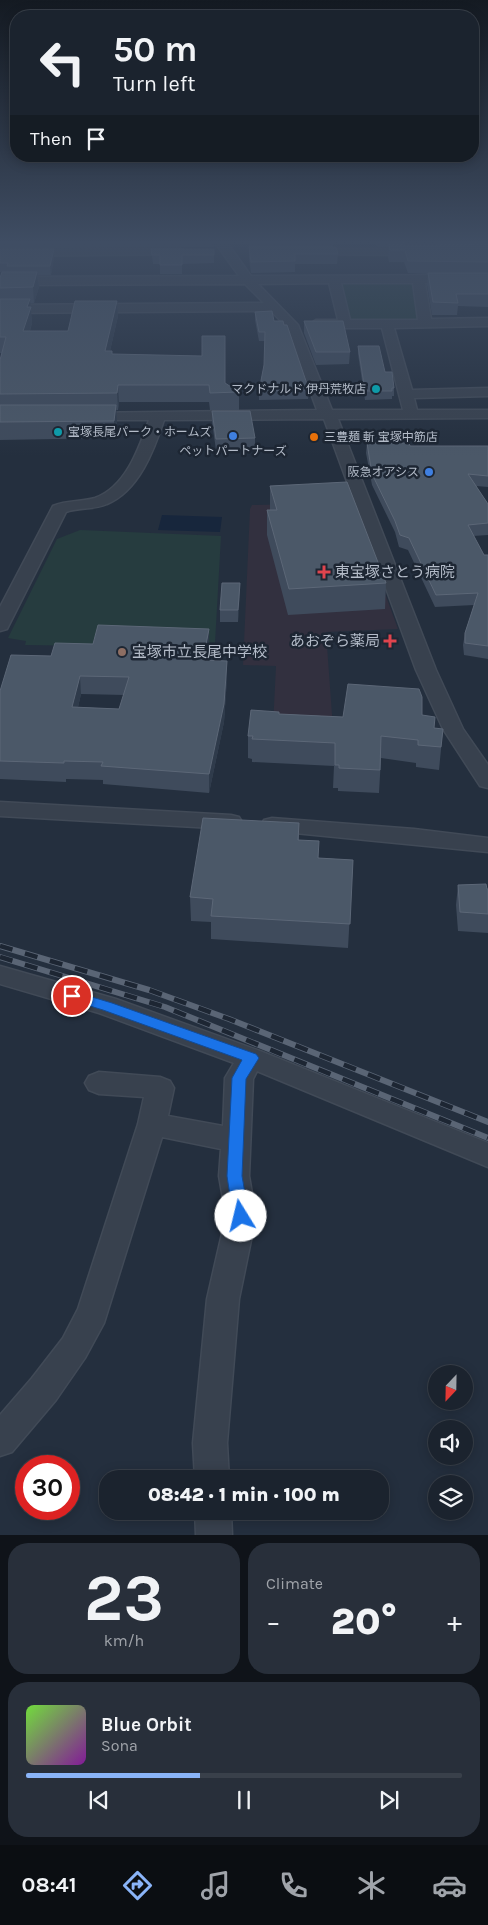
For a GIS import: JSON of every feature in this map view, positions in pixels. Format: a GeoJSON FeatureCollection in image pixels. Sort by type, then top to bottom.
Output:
{"type":"FeatureCollection","features":[{"type":"Feature","properties":{"kind":"street"},"geometry":{"type":"LineString","coordinates":[[280,313],[292,325],[324,410],[329,414],[426,670],[453,728],[488,781]]}},
{"type":"Feature","properties":{"kind":"street"},"geometry":{"type":"LineString","coordinates":[[342,313],[345,324]]}},
{"type":"Feature","properties":{"kind":"street"},"geometry":{"type":"LineString","coordinates":[[423,313],[425,322]]}},
{"type":"Feature","properties":{"kind":"street"},"geometry":{"type":"LineString","coordinates":[[292,325],[425,322],[488,324]]}},
{"type":"Feature","properties":{"kind":"street"},"geometry":{"type":"LineString","coordinates":[[387,324],[411,414]]}},
{"type":"Feature","properties":{"kind":"street"},"geometry":{"type":"LineString","coordinates":[[406,394],[488,392]]}},
{"type":"Feature","properties":{"kind":"street"},"geometry":{"type":"LineString","coordinates":[[78,416],[488,414]]}},
{"type":"Feature","properties":{"kind":"street"},"geometry":{"type":"LineString","coordinates":[[0,625],[59,509],[68,504],[91,503],[103,500],[129,482],[150,438],[158,416]]}},
{"type":"Feature","properties":{"kind":"street"},"geometry":{"type":"LineString","coordinates":[[0,808],[315,827],[488,845]]}},
{"type":"Feature","properties":{"kind":"street"},"geometry":{"type":"LineString","coordinates":[[0,975],[107,1006],[251,1058],[488,1155]]}},
{"type":"Feature","properties":{"kind":"street"},"geometry":{"type":"LineString","coordinates":[[212,1470],[210,1443],[223,1299],[241,1216],[234,1176],[239,1078],[251,1058]]}},
{"type":"Feature","properties":{"kind":"street"},"geometry":{"type":"LineString","coordinates":[[0,1440],[44,1389],[74,1348],[93,1313],[152,1124],[160,1088],[99,1083]]}},
{"type":"Feature","properties":{"kind":"street"},"geometry":{"type":"LineString","coordinates":[[152,1124],[235,1140]]}},
{"type":"Feature","properties":{"kind":"street"},"geometry":{"type":"LineString","coordinates":[[213,1520],[214,1535]]}},
{"type":"Feature","properties":{"kind":"shaded area"},"geometry":{"type":"Polygon","coordinates":[[[352,503],[398,629],[326,632],[333,728],[273,726],[276,666],[243,665],[250,509],[252,505],[352,503]]]}},
{"type":"Feature","properties":{"kind":"green space"},"geometry":{"type":"Polygon","coordinates":[[[348,313],[420,313],[421,320],[350,320],[348,313]]]}},
{"type":"Feature","properties":{"kind":"green space"},"geometry":{"type":"Polygon","coordinates":[[[80,530],[221,536],[215,643],[94,638],[93,646],[25,645],[26,641],[8,638],[57,539],[80,530]]]}},
{"type":"Feature","properties":{"kind":"water"},"geometry":{"type":"Polygon","coordinates":[[[162,515],[222,517],[220,532],[158,530],[162,515]]]}},
{"type":"Feature","properties":{"kind":"building"},"geometry":{"type":"Polygon","coordinates":[[[0,313],[29,313],[23,331],[68,331],[72,313],[114,313],[105,351],[112,351],[112,354],[202,356],[202,336],[225,336],[225,383],[239,392],[210,393],[209,385],[118,385],[117,393],[0,394],[0,360],[6,337],[0,337],[0,313]]]}},
{"type":"Feature","properties":{"kind":"building"},"geometry":{"type":"Polygon","coordinates":[[[255,313],[272,313],[274,321],[283,321],[284,325],[287,325],[309,390],[259,391],[264,365],[265,332],[259,332],[255,313]]]}},
{"type":"Feature","properties":{"kind":"building"},"geometry":{"type":"Polygon","coordinates":[[[304,321],[343,321],[350,352],[316,352],[304,321]]]}},
{"type":"Feature","properties":{"kind":"building"},"geometry":{"type":"Polygon","coordinates":[[[358,346],[379,346],[385,372],[392,372],[394,388],[392,388],[392,391],[365,391],[358,346]]]}},
{"type":"Feature","properties":{"kind":"building"},"geometry":{"type":"Polygon","coordinates":[[[0,405],[116,405],[114,421],[0,422],[0,405]]]}},
{"type":"Feature","properties":{"kind":"building"},"geometry":{"type":"Polygon","coordinates":[[[212,411],[250,411],[255,438],[216,439],[212,411]]]}},
{"type":"Feature","properties":{"kind":"building"},"geometry":{"type":"Polygon","coordinates":[[[367,443],[409,443],[410,446],[488,446],[488,476],[468,474],[488,504],[488,523],[468,525],[484,555],[488,555],[488,646],[465,643],[465,633],[478,593],[436,595],[409,538],[400,535],[372,474],[367,443]]]}},
{"type":"Feature","properties":{"kind":"building","name":"東宝塚さとう病院"},"geometry":{"type":"Polygon","coordinates":[[[347,482],[386,583],[289,589],[267,510],[277,510],[270,486],[347,482]]]}},
{"type":"Feature","properties":{"kind":"building"},"geometry":{"type":"Polygon","coordinates":[[[222,583],[240,583],[238,610],[220,610],[222,583]]]}},
{"type":"Feature","properties":{"kind":"building"},"geometry":{"type":"Polygon","coordinates":[[[98,625],[209,629],[203,660],[227,661],[224,704],[209,774],[101,766],[103,762],[0,761],[0,691],[11,655],[51,656],[55,643],[93,644],[98,625]],[[80,676],[72,707],[119,709],[129,677],[80,676]]]}},
{"type":"Feature","properties":{"kind":"building"},"geometry":{"type":"Polygon","coordinates":[[[348,684],[419,689],[422,697],[422,715],[435,717],[434,728],[443,729],[441,747],[418,745],[418,740],[381,736],[380,770],[339,768],[339,765],[335,765],[335,743],[252,739],[253,736],[248,736],[251,710],[279,712],[279,714],[343,717],[348,684]]]}},
{"type":"Feature","properties":{"kind":"building"},"geometry":{"type":"Polygon","coordinates":[[[203,818],[299,823],[298,840],[319,841],[318,858],[353,860],[350,924],[211,916],[213,899],[190,897],[203,818]]]}},
{"type":"Feature","properties":{"kind":"building"},"geometry":{"type":"Polygon","coordinates":[[[486,884],[488,889],[488,914],[460,912],[458,885],[486,884]]]}},
{"type":"Feature","properties":{"kind":"railway"},"geometry":{"type":"LineString","coordinates":[[0,946],[149,990],[229,1019],[488,1122]]}},
{"type":"Feature","properties":{"kind":"railway"},"geometry":{"type":"LineString","coordinates":[[0,957],[165,1007],[488,1138]]}},
{"type":"Feature","properties":{"kind":"place","name":"マクドナルド 伊丹荒牧店"},"geometry":{"type":"Point","coordinates":[376,389]}},
{"type":"Feature","properties":{"kind":"place","name":"宝塚長尾パーク・ホームズ"},"geometry":{"type":"Point","coordinates":[58,432]}},
{"type":"Feature","properties":{"kind":"place","name":"ペットパートナーズ"},"geometry":{"type":"Point","coordinates":[233,436]}},
{"type":"Feature","properties":{"kind":"place","name":"三豊麺 斬 宝塚中筋店"},"geometry":{"type":"Point","coordinates":[314,437]}},
{"type":"Feature","properties":{"kind":"place","name":"阪急オアシス"},"geometry":{"type":"Point","coordinates":[429,472]}},
{"type":"Feature","properties":{"kind":"place","name":"東宝塚さとう病院"},"geometry":{"type":"Point","coordinates":[324,572]}},
{"type":"Feature","properties":{"kind":"place","name":"あおぞら薬局"},"geometry":{"type":"Point","coordinates":[390,641]}},
{"type":"Feature","properties":{"kind":"place","name":"宝塚市立長尾中学校"},"geometry":{"type":"Point","coordinates":[122,652]}},
{"type":"Feature","properties":{"kind":"route"},"geometry":{"type":"LineString","coordinates":[[72,996],[107,1006],[251,1058],[239,1078],[235,1140],[234,1176],[241,1216]]}}]}
